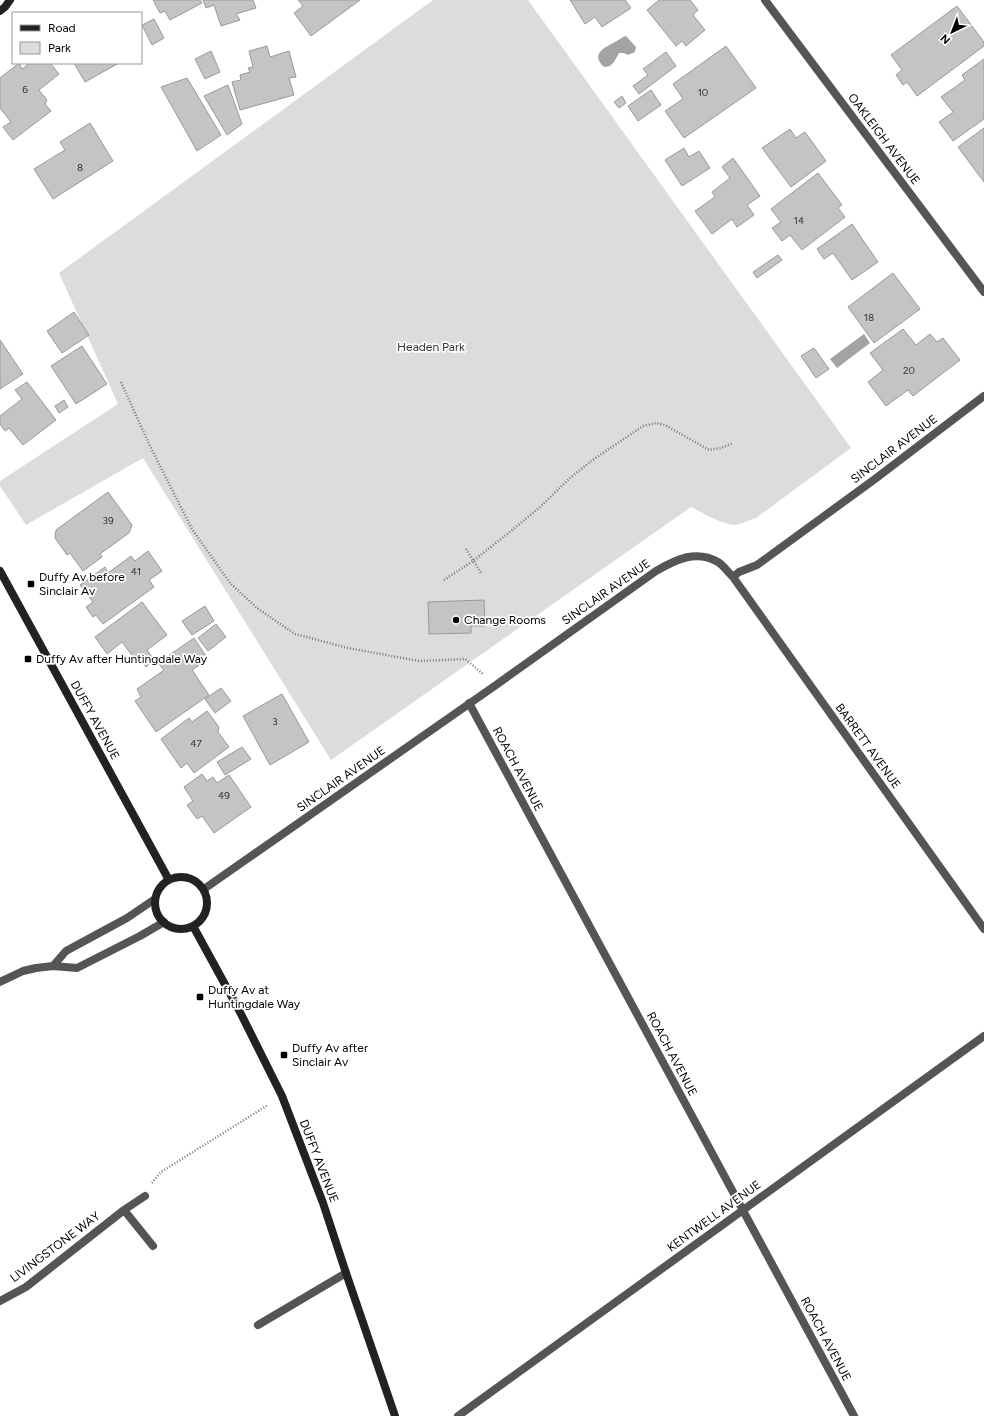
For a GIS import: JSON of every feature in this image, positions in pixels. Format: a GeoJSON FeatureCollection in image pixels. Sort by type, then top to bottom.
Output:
{"type":"FeatureCollection","features":[{"type":"Feature","properties":{"kind":"main road"},"geometry":{"type":"LineString","coordinates":[[0,11],[10,0]]}},
{"type":"Feature","properties":{"kind":"main road","name":"DUFFY AVENUE"},"geometry":{"type":"LineString","coordinates":[[0,571],[169,880]]}},
{"type":"Feature","properties":{"kind":"main road"},"geometry":{"type":"LineString","coordinates":[[184,876],[199,883],[204,889],[208,906],[200,921],[193,926],[185,928],[170,926],[159,916],[156,908],[156,899],[160,888],[169,880],[184,876]]}},
{"type":"Feature","properties":{"kind":"main road","name":"DUFFY AVENUE"},"geometry":{"type":"LineString","coordinates":[[193,926],[239,1010],[282,1096],[323,1203],[395,1416]]}},
{"type":"Feature","properties":{"kind":"street","name":"OAKLEIGH AVENUE"},"geometry":{"type":"LineString","coordinates":[[766,0],[984,292]]}},
{"type":"Feature","properties":{"kind":"street","name":"SINCLAIR AVENUE"},"geometry":{"type":"LineString","coordinates":[[204,889],[496,685],[641,581],[674,560],[690,556],[708,557],[719,562],[733,577],[739,572],[757,565],[875,479],[984,396]]}},
{"type":"Feature","properties":{"kind":"street","name":"BARRETT AVENUE"},"geometry":{"type":"LineString","coordinates":[[733,577],[984,929]]}},
{"type":"Feature","properties":{"kind":"street","name":"ROACH AVENUE"},"geometry":{"type":"LineString","coordinates":[[469,704],[854,1416]]}},
{"type":"Feature","properties":{"kind":"street"},"geometry":{"type":"LineString","coordinates":[[53,966],[66,951],[127,918],[156,899]]}},
{"type":"Feature","properties":{"kind":"street"},"geometry":{"type":"LineString","coordinates":[[0,982],[23,971],[36,968],[53,966],[77,968],[164,922]]}},
{"type":"Feature","properties":{"kind":"street","name":"KENTWELL AVENUE"},"geometry":{"type":"LineString","coordinates":[[458,1416],[984,1036]]}},
{"type":"Feature","properties":{"kind":"street","name":"LIVINGSTONE WAY"},"geometry":{"type":"LineString","coordinates":[[0,1301],[26,1287],[147,1192]]}},
{"type":"Feature","properties":{"kind":"street"},"geometry":{"type":"LineString","coordinates":[[124,1210],[153,1246]]}},
{"type":"Feature","properties":{"kind":"street"},"geometry":{"type":"LineString","coordinates":[[258,1325],[346,1274]]}},
{"type":"Feature","properties":{"kind":"path"},"geometry":{"type":"LineString","coordinates":[[121,382],[149,444],[192,530],[230,583],[257,608],[296,634],[348,648],[419,661],[465,659],[496,685]]}},
{"type":"Feature","properties":{"kind":"path"},"geometry":{"type":"LineString","coordinates":[[444,580],[473,560],[540,507],[570,478],[594,459],[643,426],[656,423],[665,425],[709,450],[721,448],[733,443]]}},
{"type":"Feature","properties":{"kind":"path"},"geometry":{"type":"LineString","coordinates":[[466,549],[480,573]]}},
{"type":"Feature","properties":{"kind":"path"},"geometry":{"type":"LineString","coordinates":[[147,1192],[161,1172],[282,1096]]}},
{"type":"Feature","properties":{"kind":"green space","name":"Headen Park"},"geometry":{"type":"Polygon","coordinates":[[[433,0],[528,0],[851,448],[756,518],[743,523],[735,525],[724,523],[691,507],[331,760],[143,458],[26,525],[0,486],[0,481],[118,404],[59,273],[433,0]]]}},
{"type":"Feature","properties":{"kind":"shaded area"},"geometry":{"type":"Polygon","coordinates":[[[626,36],[636,47],[635,52],[628,55],[619,53],[610,66],[604,67],[598,58],[600,52],[626,36]]]}},
{"type":"Feature","properties":{"kind":"shaded area"},"geometry":{"type":"Polygon","coordinates":[[[864,334],[870,343],[837,368],[830,359],[864,334]]]}},
{"type":"Feature","properties":{"kind":"building"},"geometry":{"type":"Polygon","coordinates":[[[153,0],[200,0],[202,3],[170,20],[165,11],[160,13],[153,0]]]}},
{"type":"Feature","properties":{"kind":"building"},"geometry":{"type":"Polygon","coordinates":[[[203,0],[253,0],[256,8],[236,14],[240,20],[221,26],[214,5],[206,8],[203,0]]]}},
{"type":"Feature","properties":{"kind":"building"},"geometry":{"type":"Polygon","coordinates":[[[298,0],[360,0],[311,36],[294,13],[303,6],[298,0]]]}},
{"type":"Feature","properties":{"kind":"building"},"geometry":{"type":"Polygon","coordinates":[[[570,0],[625,0],[631,8],[602,27],[595,17],[585,24],[570,0]]]}},
{"type":"Feature","properties":{"kind":"building"},"geometry":{"type":"Polygon","coordinates":[[[659,0],[690,0],[698,10],[693,15],[705,30],[686,46],[682,41],[676,46],[647,10],[659,0]]]}},
{"type":"Feature","properties":{"kind":"building"},"geometry":{"type":"Polygon","coordinates":[[[957,6],[984,42],[984,46],[917,96],[907,82],[903,85],[896,75],[902,70],[891,55],[957,6]]]}},
{"type":"Feature","properties":{"kind":"building"},"geometry":{"type":"Polygon","coordinates":[[[154,19],[164,38],[152,45],[142,25],[154,19]]]}},
{"type":"Feature","properties":{"kind":"building"},"geometry":{"type":"Polygon","coordinates":[[[267,46],[270,57],[289,51],[296,77],[289,78],[294,95],[240,110],[232,82],[241,80],[240,75],[250,72],[248,68],[253,67],[249,51],[267,46]]]}},
{"type":"Feature","properties":{"kind":"building"},"geometry":{"type":"Polygon","coordinates":[[[726,46],[756,88],[684,138],[665,111],[683,99],[673,84],[726,46]]]}},
{"type":"Feature","properties":{"kind":"building"},"geometry":{"type":"Polygon","coordinates":[[[211,51],[220,72],[205,79],[195,59],[211,51]]]}},
{"type":"Feature","properties":{"kind":"building"},"geometry":{"type":"Polygon","coordinates":[[[666,52],[676,66],[639,94],[633,86],[648,75],[643,69],[666,52]]]}},
{"type":"Feature","properties":{"kind":"building"},"geometry":{"type":"Polygon","coordinates":[[[984,59],[984,119],[953,141],[939,122],[953,112],[941,97],[965,80],[962,75],[984,59]]]}},
{"type":"Feature","properties":{"kind":"building"},"geometry":{"type":"Polygon","coordinates":[[[18,64],[20,64],[22,69],[29,64],[51,64],[59,74],[39,90],[47,100],[45,104],[51,111],[13,140],[3,127],[11,122],[0,108],[0,78],[18,64]]]}},
{"type":"Feature","properties":{"kind":"building"},"geometry":{"type":"Polygon","coordinates":[[[75,64],[117,64],[85,82],[75,64]]]}},
{"type":"Feature","properties":{"kind":"building"},"geometry":{"type":"Polygon","coordinates":[[[187,78],[221,135],[197,151],[161,87],[187,78]]]}},
{"type":"Feature","properties":{"kind":"building"},"geometry":{"type":"Polygon","coordinates":[[[228,85],[242,124],[227,135],[204,96],[228,85]]]}},
{"type":"Feature","properties":{"kind":"building"},"geometry":{"type":"Polygon","coordinates":[[[651,90],[661,105],[638,121],[628,106],[651,90]]]}},
{"type":"Feature","properties":{"kind":"building"},"geometry":{"type":"Polygon","coordinates":[[[622,96],[626,103],[619,108],[614,102],[622,96]]]}},
{"type":"Feature","properties":{"kind":"building"},"geometry":{"type":"Polygon","coordinates":[[[90,123],[113,161],[53,199],[34,169],[65,150],[60,142],[90,123]]]}},
{"type":"Feature","properties":{"kind":"building"},"geometry":{"type":"Polygon","coordinates":[[[984,128],[984,182],[958,147],[984,128]]]}},
{"type":"Feature","properties":{"kind":"building"},"geometry":{"type":"Polygon","coordinates":[[[790,129],[796,138],[805,132],[826,161],[791,187],[762,148],[790,129]]]}},
{"type":"Feature","properties":{"kind":"building"},"geometry":{"type":"Polygon","coordinates":[[[684,148],[689,157],[699,151],[710,168],[682,186],[665,160],[684,148]]]}},
{"type":"Feature","properties":{"kind":"building"},"geometry":{"type":"Polygon","coordinates":[[[733,158],[760,196],[747,205],[754,215],[737,227],[732,219],[712,234],[695,211],[715,197],[712,192],[730,178],[722,167],[733,158]]]}},
{"type":"Feature","properties":{"kind":"building"},"geometry":{"type":"Polygon","coordinates":[[[818,173],[842,205],[838,208],[845,217],[802,250],[790,235],[782,241],[772,228],[781,222],[771,209],[818,173]]]}},
{"type":"Feature","properties":{"kind":"building"},"geometry":{"type":"Polygon","coordinates":[[[852,224],[878,262],[852,280],[833,253],[824,259],[817,249],[852,224]]]}},
{"type":"Feature","properties":{"kind":"building"},"geometry":{"type":"Polygon","coordinates":[[[778,255],[782,260],[757,278],[753,272],[778,255]]]}},
{"type":"Feature","properties":{"kind":"building"},"geometry":{"type":"Polygon","coordinates":[[[893,273],[920,309],[874,343],[848,307],[893,273]]]}},
{"type":"Feature","properties":{"kind":"building"},"geometry":{"type":"Polygon","coordinates":[[[74,312],[89,335],[62,353],[47,331],[74,312]]]}},
{"type":"Feature","properties":{"kind":"building"},"geometry":{"type":"Polygon","coordinates":[[[903,329],[916,345],[930,334],[937,342],[943,338],[960,360],[913,396],[908,390],[886,406],[868,382],[883,370],[870,353],[903,329]]]}},
{"type":"Feature","properties":{"kind":"building"},"geometry":{"type":"Polygon","coordinates":[[[0,340],[23,374],[0,389],[0,340]]]}},
{"type":"Feature","properties":{"kind":"building"},"geometry":{"type":"Polygon","coordinates":[[[82,346],[107,384],[76,404],[51,366],[82,346]]]}},
{"type":"Feature","properties":{"kind":"building"},"geometry":{"type":"Polygon","coordinates":[[[814,348],[829,369],[816,378],[801,356],[814,348]]]}},
{"type":"Feature","properties":{"kind":"building"},"geometry":{"type":"Polygon","coordinates":[[[27,382],[56,420],[23,445],[9,428],[5,431],[0,424],[0,416],[22,399],[15,390],[27,382]]]}},
{"type":"Feature","properties":{"kind":"building"},"geometry":{"type":"Polygon","coordinates":[[[64,400],[68,407],[59,413],[55,406],[64,400]]]}},
{"type":"Feature","properties":{"kind":"building"},"geometry":{"type":"Polygon","coordinates":[[[108,492],[132,525],[129,533],[100,554],[102,557],[83,571],[70,553],[67,555],[55,538],[56,530],[108,492]]]}},
{"type":"Feature","properties":{"kind":"building"},"geometry":{"type":"Polygon","coordinates":[[[148,551],[162,571],[149,580],[154,587],[103,624],[96,615],[93,617],[86,607],[93,602],[80,585],[105,567],[108,573],[131,556],[135,561],[148,551]]]}},
{"type":"Feature","properties":{"kind":"building","name":"Change Rooms"},"geometry":{"type":"Polygon","coordinates":[[[484,600],[485,626],[471,626],[471,633],[429,634],[428,602],[484,600]]]}},
{"type":"Feature","properties":{"kind":"building"},"geometry":{"type":"Polygon","coordinates":[[[142,602],[167,635],[147,650],[154,660],[146,667],[138,655],[134,658],[122,642],[107,654],[95,637],[142,602]]]}},
{"type":"Feature","properties":{"kind":"building"},"geometry":{"type":"Polygon","coordinates":[[[205,606],[214,621],[192,635],[182,621],[205,606]]]}},
{"type":"Feature","properties":{"kind":"building"},"geometry":{"type":"Polygon","coordinates":[[[216,624],[226,637],[208,651],[198,638],[216,624]]]}},
{"type":"Feature","properties":{"kind":"building"},"geometry":{"type":"Polygon","coordinates":[[[194,638],[208,659],[192,670],[209,695],[156,732],[135,701],[141,697],[137,689],[164,670],[158,663],[194,638]]]}},
{"type":"Feature","properties":{"kind":"building"},"geometry":{"type":"Polygon","coordinates":[[[221,688],[231,701],[215,713],[205,699],[221,688]]]}},
{"type":"Feature","properties":{"kind":"building"},"geometry":{"type":"Polygon","coordinates":[[[282,694],[309,742],[270,765],[243,716],[282,694]]]}},
{"type":"Feature","properties":{"kind":"building"},"geometry":{"type":"Polygon","coordinates":[[[207,711],[219,727],[218,732],[229,747],[194,773],[187,763],[181,768],[161,739],[189,718],[192,722],[207,711]]]}},
{"type":"Feature","properties":{"kind":"building"},"geometry":{"type":"Polygon","coordinates":[[[242,747],[251,759],[225,775],[217,762],[242,747]]]}},
{"type":"Feature","properties":{"kind":"building"},"geometry":{"type":"Polygon","coordinates":[[[202,774],[207,781],[213,777],[217,783],[229,775],[251,807],[214,833],[202,816],[197,819],[187,805],[193,801],[184,787],[202,774]]]}},
{"type":"Feature","properties":{"kind":"place","name":"Duffy Av before Sinclair Av"},"geometry":{"type":"Point","coordinates":[31,584]}},
{"type":"Feature","properties":{"kind":"place","name":"Change Rooms"},"geometry":{"type":"Point","coordinates":[456,620]}},
{"type":"Feature","properties":{"kind":"place","name":"Duffy Av after Huntingdale Way"},"geometry":{"type":"Point","coordinates":[28,659]}},
{"type":"Feature","properties":{"kind":"place","name":"Duffy Av at Huntingdale Way"},"geometry":{"type":"Point","coordinates":[200,997]}},
{"type":"Feature","properties":{"kind":"place","name":"Duffy Av after Sinclair Av"},"geometry":{"type":"Point","coordinates":[284,1055]}}]}
